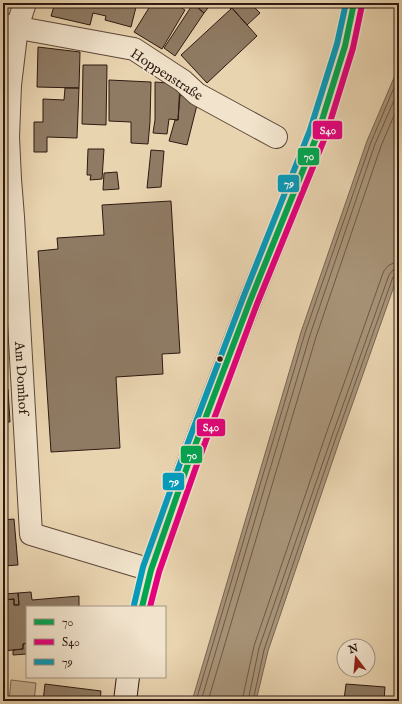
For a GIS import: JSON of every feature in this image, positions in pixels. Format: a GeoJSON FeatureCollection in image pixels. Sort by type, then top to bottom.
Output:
{"type":"FeatureCollection","features":[{"type":"Feature","properties":{"kind":"street","name":"Am Domhof"},"geometry":{"type":"LineString","coordinates":[[25,3],[10,26],[8,137],[31,534],[151,570]]}},
{"type":"Feature","properties":{"kind":"street"},"geometry":{"type":"LineString","coordinates":[[142,606],[151,570],[186,471],[250,301],[318,133],[345,46],[354,3]]}},
{"type":"Feature","properties":{"kind":"street","name":"Hoppenstraße"},"geometry":{"type":"LineString","coordinates":[[10,26],[134,49],[183,81],[197,94],[276,137]]}},
{"type":"Feature","properties":{"kind":"street"},"geometry":{"type":"LineString","coordinates":[[125,701],[128,678]]}},
{"type":"Feature","properties":{"kind":"shaded area"},"geometry":{"type":"Polygon","coordinates":[[[11,680],[36,683],[34,701],[9,701],[11,680]]]}},
{"type":"Feature","properties":{"kind":"water"},"geometry":{"type":"Polygon","coordinates":[[[399,66],[399,272],[268,651],[256,701],[192,701],[301,332],[367,141],[399,66]]]}},
{"type":"Feature","properties":{"kind":"building"},"geometry":{"type":"Polygon","coordinates":[[[55,3],[137,3],[131,27],[105,20],[106,16],[93,13],[90,25],[51,16],[55,3]]]}},
{"type":"Feature","properties":{"kind":"building"},"geometry":{"type":"Polygon","coordinates":[[[152,3],[174,3],[185,10],[162,49],[134,32],[152,3]]]}},
{"type":"Feature","properties":{"kind":"building"},"geometry":{"type":"Polygon","coordinates":[[[199,3],[212,3],[204,13],[196,6],[199,3]]]}},
{"type":"Feature","properties":{"kind":"building"},"geometry":{"type":"Polygon","coordinates":[[[225,3],[250,3],[260,13],[247,25],[232,8],[231,9],[225,3]]]}},
{"type":"Feature","properties":{"kind":"building"},"geometry":{"type":"Polygon","coordinates":[[[193,4],[204,13],[175,56],[164,48],[193,4]]]}},
{"type":"Feature","properties":{"kind":"building"},"geometry":{"type":"Polygon","coordinates":[[[232,8],[257,36],[207,83],[181,55],[232,8]]]}},
{"type":"Feature","properties":{"kind":"building"},"geometry":{"type":"Polygon","coordinates":[[[38,47],[80,52],[79,88],[37,87],[38,47]]]}},
{"type":"Feature","properties":{"kind":"building"},"geometry":{"type":"Polygon","coordinates":[[[83,65],[107,65],[106,125],[82,124],[83,65]]]}},
{"type":"Feature","properties":{"kind":"building"},"geometry":{"type":"Polygon","coordinates":[[[109,80],[151,82],[148,144],[131,143],[131,122],[109,121],[109,80]]]}},
{"type":"Feature","properties":{"kind":"building"},"geometry":{"type":"Polygon","coordinates":[[[155,82],[180,84],[178,120],[169,119],[167,134],[153,133],[155,120],[155,82]]]}},
{"type":"Feature","properties":{"kind":"building"},"geometry":{"type":"Polygon","coordinates":[[[65,88],[79,88],[77,138],[47,137],[47,152],[34,152],[34,122],[43,122],[43,99],[64,100],[65,88]]]}},
{"type":"Feature","properties":{"kind":"building"},"geometry":{"type":"Polygon","coordinates":[[[180,95],[198,101],[187,145],[169,141],[175,120],[178,120],[180,95]]]}},
{"type":"Feature","properties":{"kind":"building"},"geometry":{"type":"Polygon","coordinates":[[[88,149],[104,149],[102,179],[90,180],[91,175],[87,175],[88,149]]]}},
{"type":"Feature","properties":{"kind":"building"},"geometry":{"type":"Polygon","coordinates":[[[151,150],[164,151],[161,187],[147,188],[151,150]]]}},
{"type":"Feature","properties":{"kind":"building"},"geometry":{"type":"Polygon","coordinates":[[[117,172],[119,189],[103,190],[104,173],[117,172]]]}},
{"type":"Feature","properties":{"kind":"building"},"geometry":{"type":"Polygon","coordinates":[[[171,201],[180,353],[162,354],[163,374],[116,377],[120,448],[51,452],[38,251],[58,249],[57,238],[104,235],[102,205],[171,201]]]}},
{"type":"Feature","properties":{"kind":"building"},"geometry":{"type":"Polygon","coordinates":[[[3,389],[8,389],[10,422],[3,422],[3,389]]]}},
{"type":"Feature","properties":{"kind":"building"},"geometry":{"type":"Polygon","coordinates":[[[14,519],[18,565],[3,566],[3,520],[14,519]]]}},
{"type":"Feature","properties":{"kind":"building"},"geometry":{"type":"Polygon","coordinates":[[[31,592],[32,600],[79,596],[79,606],[26,606],[26,643],[23,644],[23,649],[3,651],[3,594],[4,600],[14,599],[14,605],[19,605],[18,593],[31,592]]]}},
{"type":"Feature","properties":{"kind":"building"},"geometry":{"type":"Polygon","coordinates":[[[18,593],[19,605],[14,605],[14,599],[4,600],[4,594],[18,593]]]}},
{"type":"Feature","properties":{"kind":"building"},"geometry":{"type":"Polygon","coordinates":[[[26,643],[26,654],[13,655],[13,650],[23,649],[23,644],[26,643]]]}},
{"type":"Feature","properties":{"kind":"building"},"geometry":{"type":"Polygon","coordinates":[[[45,684],[101,691],[100,701],[43,701],[45,684]]]}},
{"type":"Feature","properties":{"kind":"building"},"geometry":{"type":"Polygon","coordinates":[[[346,684],[385,687],[384,701],[344,700],[346,684]]]}},
{"type":"Feature","properties":{"kind":"building"},"geometry":{"type":"Polygon","coordinates":[[[320,697],[342,698],[342,701],[320,701],[320,697]]]}},
{"type":"Feature","properties":{"kind":"transit line","name":"79"},"geometry":{"type":"LineString","coordinates":[[134,605],[143,567],[181,461],[243,298],[310,130],[337,44],[346,3]]}},
{"type":"Feature","properties":{"kind":"transit line","name":"70"},"geometry":{"type":"LineString","coordinates":[[142,606],[151,570],[188,464],[250,301],[318,133],[345,46],[354,3]]}},
{"type":"Feature","properties":{"kind":"transit line","name":"S40"},"geometry":{"type":"LineString","coordinates":[[150,606],[159,572],[196,467],[257,304],[326,135],[353,48],[362,5]]}}]}
